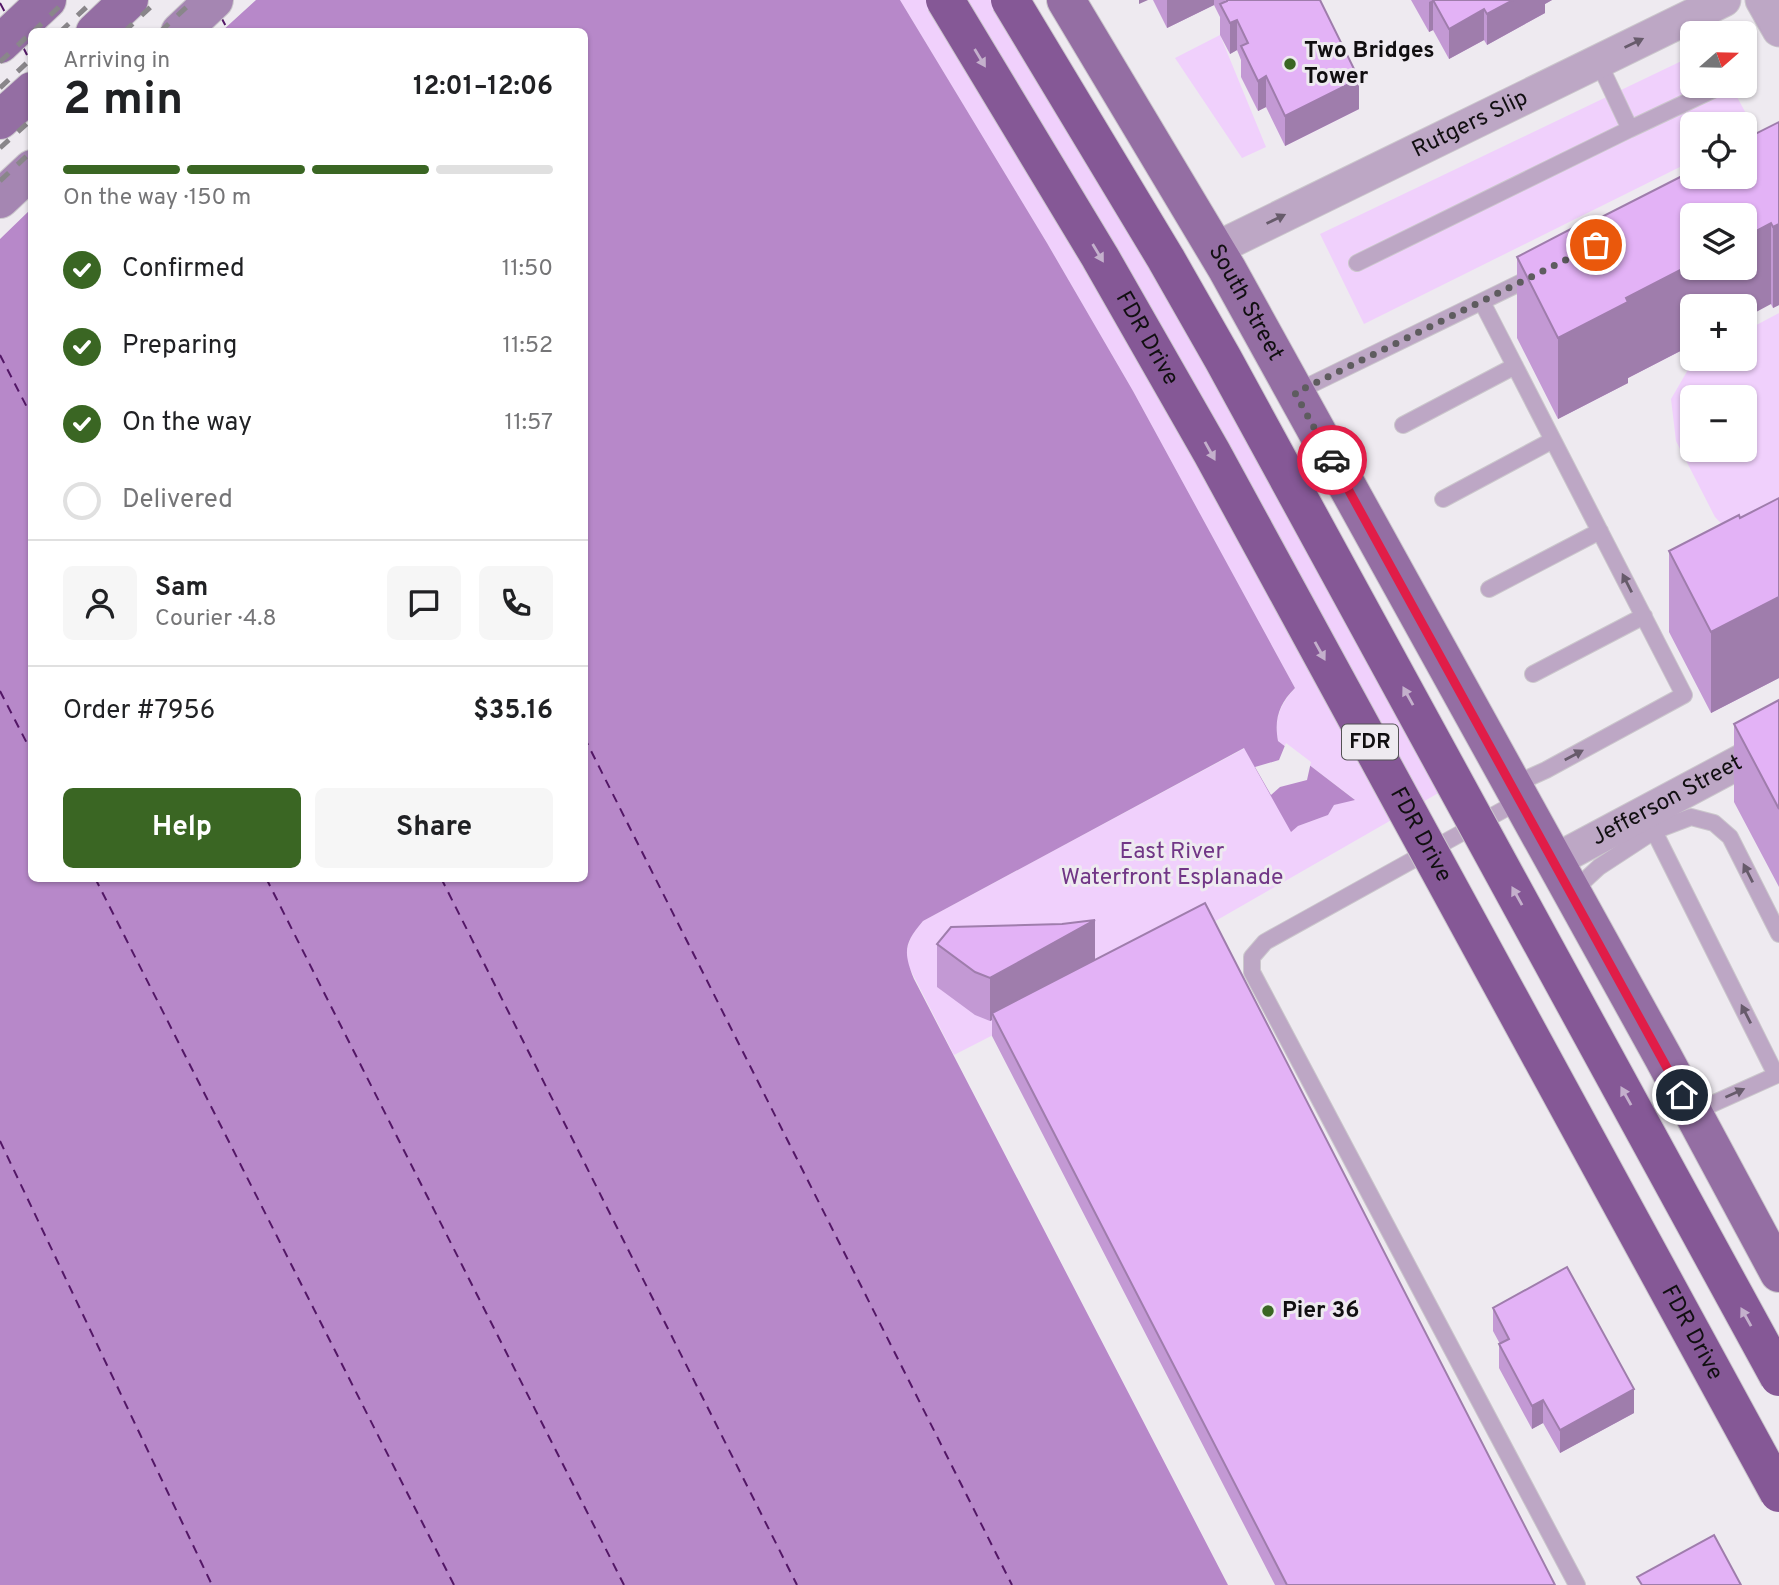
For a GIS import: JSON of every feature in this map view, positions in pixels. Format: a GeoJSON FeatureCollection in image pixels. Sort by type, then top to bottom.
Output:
{"type":"FeatureCollection","features":[{"type":"Feature","properties":{"kind":"highway","name":"FDR Drive"},"geometry":{"type":"LineString","coordinates":[[945,0],[1100,257],[1212,453],[1779,1493]]}},
{"type":"Feature","properties":{"kind":"highway","name":"FDR"},"geometry":{"type":"LineString","coordinates":[[1010,0],[1166,258],[1223,359],[1779,1377]]}},
{"type":"Feature","properties":{"kind":"main road"},"geometry":{"type":"LineString","coordinates":[[0,44],[47,0]]}},
{"type":"Feature","properties":{"kind":"main road"},"geometry":{"type":"LineString","coordinates":[[99,28],[129,0]]}},
{"type":"Feature","properties":{"kind":"main road"},"geometry":{"type":"LineString","coordinates":[[184,28],[214,0]]}},
{"type":"Feature","properties":{"kind":"main road","name":"South Street"},"geometry":{"type":"LineString","coordinates":[[1066,0],[1215,249],[1779,1273]]}},
{"type":"Feature","properties":{"kind":"main road"},"geometry":{"type":"LineString","coordinates":[[0,120],[28,94]]}},
{"type":"Feature","properties":{"kind":"main road"},"geometry":{"type":"LineString","coordinates":[[0,199],[28,173]]}},
{"type":"Feature","properties":{"kind":"street","name":"Rutgers Slip"},"geometry":{"type":"LineString","coordinates":[[1215,249],[1724,0]]}},
{"type":"Feature","properties":{"kind":"street"},"geometry":{"type":"LineString","coordinates":[[1762,0],[1779,30]]}},
{"type":"Feature","properties":{"kind":"street","name":"Jefferson Street"},"geometry":{"type":"LineString","coordinates":[[1563,877],[1779,741]]}},
{"type":"Feature","properties":{"kind":"lane"},"geometry":{"type":"LineString","coordinates":[[1598,61],[1630,129]]}},
{"type":"Feature","properties":{"kind":"lane"},"geometry":{"type":"LineString","coordinates":[[1357,263],[1696,98]]}},
{"type":"Feature","properties":{"kind":"lane"},"geometry":{"type":"LineString","coordinates":[[1295,393],[1553,266]]}},
{"type":"Feature","properties":{"kind":"lane"},"geometry":{"type":"LineString","coordinates":[[1482,302],[1684,695],[1546,770],[1517,793],[1265,942],[1252,957],[1252,972],[1577,1585]]}},
{"type":"Feature","properties":{"kind":"lane"},"geometry":{"type":"LineString","coordinates":[[1403,425],[1515,366]]}},
{"type":"Feature","properties":{"kind":"lane"},"geometry":{"type":"LineString","coordinates":[[1443,499],[1553,440]]}},
{"type":"Feature","properties":{"kind":"lane"},"geometry":{"type":"LineString","coordinates":[[1489,589],[1600,531]]}},
{"type":"Feature","properties":{"kind":"lane"},"geometry":{"type":"LineString","coordinates":[[1533,674],[1644,616]]}},
{"type":"Feature","properties":{"kind":"lane"},"geometry":{"type":"LineString","coordinates":[[1563,877],[1599,867],[1654,831],[1691,817],[1714,822],[1730,837],[1779,934]]}},
{"type":"Feature","properties":{"kind":"lane"},"geometry":{"type":"LineString","coordinates":[[1654,831],[1778,1074],[1692,1114]]}},
{"type":"Feature","properties":{"kind":"green space","name":"East River Waterfront Esplanade"},"geometry":{"type":"Polygon","coordinates":[[[900,0],[1020,0],[1461,780],[1205,927],[954,1055],[907,963],[910,940],[923,921],[1245,748],[1291,831],[1328,815],[1334,805],[1354,799],[1278,741],[1279,712],[1295,688],[1133,391],[900,0]]]}},
{"type":"Feature","properties":{"kind":"green space"},"geometry":{"type":"Polygon","coordinates":[[[1220,35],[1266,147],[1242,158],[1175,58],[1220,35]]]}},
{"type":"Feature","properties":{"kind":"green space"},"geometry":{"type":"Polygon","coordinates":[[[1680,62],[1680,98],[1738,98],[1745,112],[1680,112],[1680,167],[1364,324],[1320,234],[1680,62]]]}},
{"type":"Feature","properties":{"kind":"green space"},"geometry":{"type":"Polygon","coordinates":[[[1779,313],[1779,555],[1743,546],[1715,517],[1687,462],[1757,462],[1757,385],[1680,385],[1680,449],[1676,441],[1671,399],[1687,371],[1757,371],[1757,325],[1779,313]]]}},
{"type":"Feature","properties":{"kind":"shaded area"},"geometry":{"type":"Polygon","coordinates":[[[0,0],[900,0],[1133,391],[1295,688],[1279,712],[1278,741],[1355,800],[1334,805],[1328,815],[1298,826],[1291,832],[1244,748],[923,921],[907,948],[908,962],[914,979],[1228,1585],[0,1585],[0,0]]]}},
{"type":"Feature","properties":{"kind":"pier"},"geometry":{"type":"Polygon","coordinates":[[[0,0],[256,0],[225,28],[28,28],[28,212],[0,239],[0,0]]]}},
{"type":"Feature","properties":{"kind":"pier"},"geometry":{"type":"Polygon","coordinates":[[[1286,743],[1311,762],[1307,780],[1280,787],[1271,795],[1255,767],[1279,760],[1286,743]]]}},
{"type":"Feature","properties":{"kind":"building","name":"Two Bridges Tower"},"geometry":{"type":"Polygon","coordinates":[[[1227,0],[1320,0],[1359,79],[1285,116],[1266,76],[1258,81],[1241,46],[1248,43],[1237,20],[1230,23],[1220,4],[1227,0]]]}},
{"type":"Feature","properties":{"kind":"building"},"geometry":{"type":"Polygon","coordinates":[[[1433,0],[1513,0],[1487,14],[1484,9],[1449,29],[1433,0]]]}},
{"type":"Feature","properties":{"kind":"building"},"geometry":{"type":"Polygon","coordinates":[[[1779,122],[1779,224],[1773,227],[1771,223],[1757,231],[1757,203],[1680,203],[1680,270],[1626,298],[1628,302],[1558,338],[1517,257],[1680,177],[1680,189],[1757,189],[1757,133],[1779,122]]]}},
{"type":"Feature","properties":{"kind":"building"},"geometry":{"type":"Polygon","coordinates":[[[1779,498],[1779,597],[1711,632],[1669,551],[1779,498]]]}},
{"type":"Feature","properties":{"kind":"building"},"geometry":{"type":"Polygon","coordinates":[[[1779,700],[1779,809],[1734,724],[1779,700]]]}},
{"type":"Feature","properties":{"kind":"building","name":"Pier 36"},"geometry":{"type":"Polygon","coordinates":[[[1205,903],[1555,1585],[1287,1585],[992,1013],[1205,903]]]}},
{"type":"Feature","properties":{"kind":"building"},"geometry":{"type":"Polygon","coordinates":[[[1095,920],[990,978],[975,972],[937,944],[951,927],[1062,924],[1095,920]]]}},
{"type":"Feature","properties":{"kind":"building"},"geometry":{"type":"Polygon","coordinates":[[[1567,1267],[1634,1389],[1560,1430],[1543,1400],[1532,1406],[1499,1344],[1509,1339],[1493,1308],[1567,1267]]]}},
{"type":"Feature","properties":{"kind":"building"},"geometry":{"type":"Polygon","coordinates":[[[1714,1535],[1741,1585],[1642,1585],[1637,1577],[1714,1535]]]}},
{"type":"Feature","properties":{"kind":"ferry route"},"geometry":{"type":"LineString","coordinates":[[0,3],[6,14]]}},
{"type":"Feature","properties":{"kind":"ferry route"},"geometry":{"type":"LineString","coordinates":[[221,17],[227,28]]}},
{"type":"Feature","properties":{"kind":"ferry route"},"geometry":{"type":"LineString","coordinates":[[23,47],[28,57]]}},
{"type":"Feature","properties":{"kind":"ferry route"},"geometry":{"type":"LineString","coordinates":[[0,355],[28,409]]}},
{"type":"Feature","properties":{"kind":"ferry route"},"geometry":{"type":"LineString","coordinates":[[0,691],[28,745]]}},
{"type":"Feature","properties":{"kind":"ferry route"},"geometry":{"type":"LineString","coordinates":[[588,745],[1012,1585]]}},
{"type":"Feature","properties":{"kind":"ferry route"},"geometry":{"type":"LineString","coordinates":[[97,882],[454,1585]]}},
{"type":"Feature","properties":{"kind":"ferry route"},"geometry":{"type":"LineString","coordinates":[[268,882],[624,1585]]}},
{"type":"Feature","properties":{"kind":"ferry route"},"geometry":{"type":"LineString","coordinates":[[443,882],[797,1585]]}},
{"type":"Feature","properties":{"kind":"ferry route"},"geometry":{"type":"LineString","coordinates":[[0,1141],[212,1585]]}},
{"type":"Feature","properties":{"kind":"railway"},"geometry":{"type":"LineString","coordinates":[[37,28],[66,0]]}},
{"type":"Feature","properties":{"kind":"railway"},"geometry":{"type":"LineString","coordinates":[[64,28],[94,0]]}},
{"type":"Feature","properties":{"kind":"railway"},"geometry":{"type":"LineString","coordinates":[[128,28],[158,0]]}},
{"type":"Feature","properties":{"kind":"railway"},"geometry":{"type":"LineString","coordinates":[[164,28],[194,0]]}},
{"type":"Feature","properties":{"kind":"railway"},"geometry":{"type":"LineString","coordinates":[[0,62],[28,36]]}},
{"type":"Feature","properties":{"kind":"railway"},"geometry":{"type":"LineString","coordinates":[[0,88],[28,62]]}},
{"type":"Feature","properties":{"kind":"railway"},"geometry":{"type":"LineString","coordinates":[[0,148],[28,123]]}},
{"type":"Feature","properties":{"kind":"railway"},"geometry":{"type":"LineString","coordinates":[[0,181],[28,155]]}},
{"type":"Feature","properties":{"kind":"way so far"},"geometry":{"type":"LineString","coordinates":[[1332,460],[1295,393],[1596,245]]}},
{"type":"Feature","properties":{"kind":"place","name":"Two Bridges Tower"},"geometry":{"type":"Point","coordinates":[1290,64]}},
{"type":"Feature","properties":{"kind":"place","name":"Pier 36"},"geometry":{"type":"Point","coordinates":[1268,1311]}},
{"type":"Feature","properties":{"kind":"route"},"geometry":{"type":"LineString","coordinates":[[1332,460],[1682,1095]]}}]}
